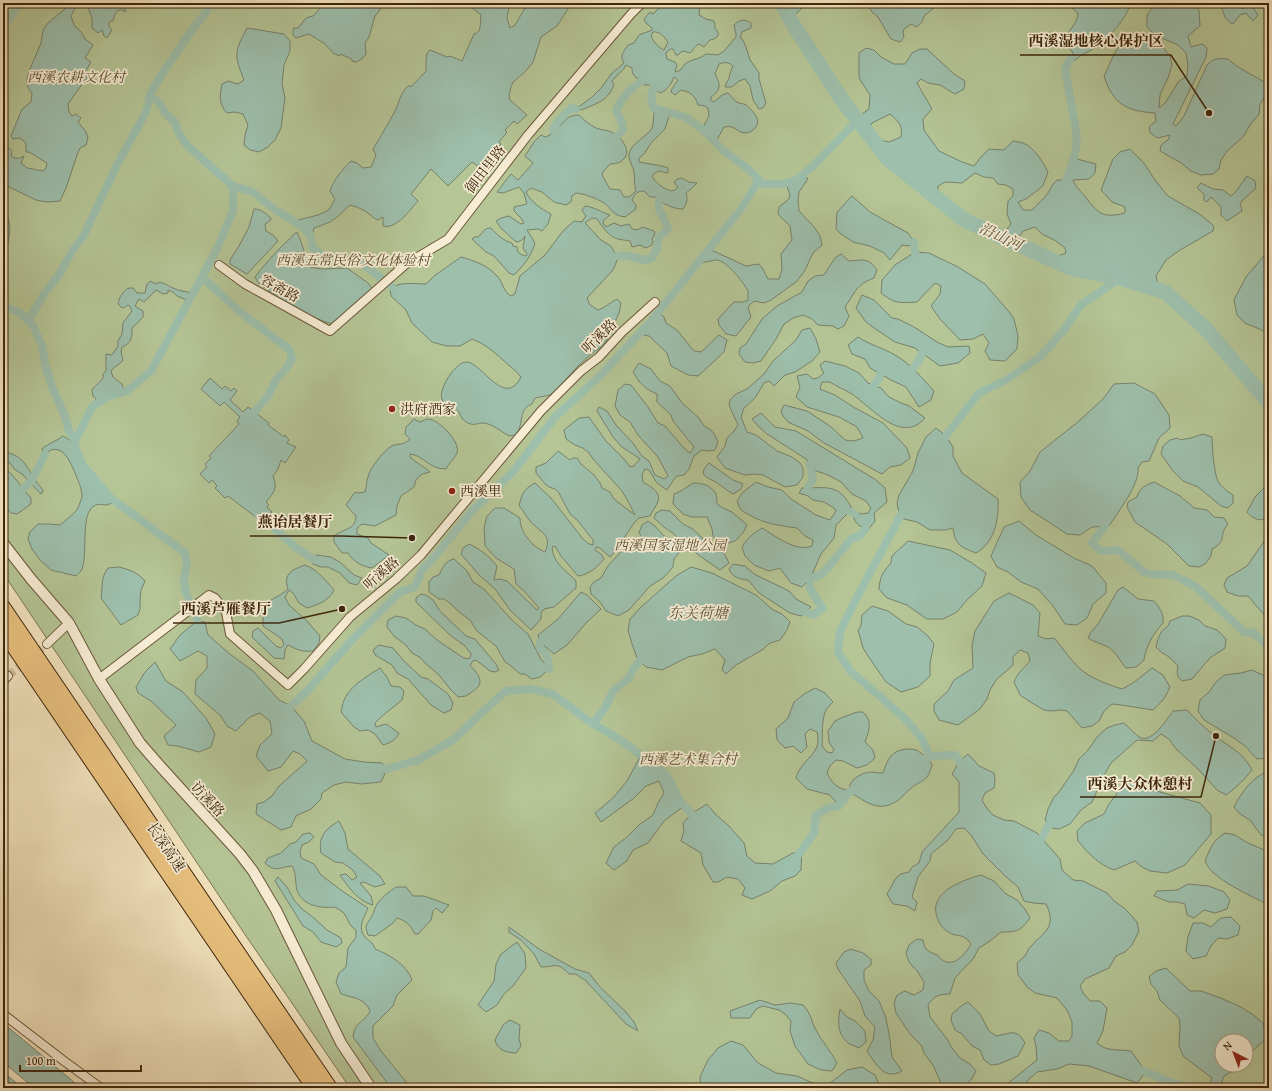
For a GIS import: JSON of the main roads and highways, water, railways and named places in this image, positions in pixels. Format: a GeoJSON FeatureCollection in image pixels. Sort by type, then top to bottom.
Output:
{"type":"FeatureCollection","features":[{"type":"Feature","properties":{"kind":"highway","name":"长深高速"},"geometry":{"type":"LineString","coordinates":[[3,607],[330,1088]]}},
{"type":"Feature","properties":{"kind":"highway","name":"长深高速"},"geometry":{"type":"LineString","coordinates":[[3,631],[314,1088]]}},
{"type":"Feature","properties":{"kind":"water"},"geometry":{"type":"Polygon","coordinates":[[[72,3],[81,3],[77,4],[71,16],[74,25],[82,33],[85,39],[93,45],[85,58],[91,62],[84,74],[88,76],[68,104],[69,112],[72,116],[76,114],[81,118],[78,122],[86,132],[88,138],[86,145],[80,148],[60,201],[47,202],[36,200],[3,184],[3,156],[6,149],[9,148],[12,151],[11,156],[21,158],[24,156],[21,163],[27,168],[43,171],[46,168],[47,163],[29,152],[26,152],[26,143],[20,138],[13,139],[11,136],[22,109],[31,102],[32,93],[28,88],[27,80],[29,71],[41,43],[43,30],[48,23],[72,3]]]}},
{"type":"Feature","properties":{"kind":"water"},"geometry":{"type":"Polygon","coordinates":[[[81,3],[125,3],[124,8],[126,11],[118,10],[113,21],[110,21],[109,26],[112,30],[107,38],[104,36],[102,30],[98,33],[92,28],[92,18],[87,5],[81,3]]]}},
{"type":"Feature","properties":{"kind":"water"},"geometry":{"type":"Polygon","coordinates":[[[325,3],[379,3],[380,10],[375,16],[369,37],[365,43],[366,54],[362,59],[356,62],[340,54],[339,56],[333,53],[325,44],[309,34],[296,38],[293,35],[294,28],[298,28],[306,18],[313,16],[325,3]]]}},
{"type":"Feature","properties":{"kind":"water"},"geometry":{"type":"Polygon","coordinates":[[[466,3],[510,3],[507,18],[510,28],[515,25],[528,3],[570,3],[568,9],[557,26],[541,37],[533,62],[525,72],[513,82],[511,87],[509,95],[510,100],[527,115],[517,124],[514,121],[505,130],[507,132],[499,142],[501,144],[483,166],[481,165],[479,167],[472,162],[448,186],[431,169],[411,194],[418,201],[403,218],[393,225],[383,226],[383,217],[378,220],[362,209],[350,205],[330,222],[314,228],[310,235],[303,227],[294,221],[318,215],[329,210],[335,199],[330,191],[339,175],[351,161],[357,163],[363,168],[371,167],[376,155],[373,149],[395,111],[403,91],[408,86],[412,86],[426,71],[427,53],[430,50],[462,61],[474,34],[478,32],[481,15],[466,3]]]}},
{"type":"Feature","properties":{"kind":"water"},"geometry":{"type":"Polygon","coordinates":[[[664,3],[700,3],[699,15],[714,21],[718,36],[710,40],[704,47],[699,44],[691,52],[689,53],[685,51],[678,55],[676,55],[673,49],[670,49],[666,53],[667,59],[675,62],[677,65],[675,72],[680,70],[687,62],[706,54],[718,55],[724,51],[736,37],[734,25],[742,20],[746,20],[751,23],[751,28],[742,32],[740,38],[743,40],[750,60],[759,73],[759,79],[766,103],[763,108],[759,109],[753,100],[750,86],[745,79],[739,81],[732,87],[725,87],[733,66],[726,63],[719,64],[715,74],[719,87],[717,92],[711,97],[711,100],[714,102],[722,95],[728,93],[738,103],[746,105],[752,110],[757,120],[758,124],[753,130],[744,133],[733,127],[724,127],[716,142],[702,129],[709,116],[708,108],[698,105],[692,94],[681,90],[675,95],[671,92],[678,80],[674,77],[669,86],[660,93],[649,85],[644,85],[634,76],[632,68],[626,65],[612,81],[614,85],[610,93],[605,98],[584,109],[576,109],[592,97],[602,87],[611,74],[624,63],[622,56],[628,45],[634,43],[639,35],[652,30],[644,19],[650,12],[653,14],[664,3]],[[653,32],[651,35],[652,38],[656,44],[664,50],[668,42],[658,32],[653,32]]]}},
{"type":"Feature","properties":{"kind":"water"},"geometry":{"type":"Polygon","coordinates":[[[782,3],[807,3],[790,20],[782,3]]]}},
{"type":"Feature","properties":{"kind":"water"},"geometry":{"type":"Polygon","coordinates":[[[872,3],[935,3],[934,8],[924,16],[919,25],[916,27],[911,24],[904,29],[904,37],[900,42],[891,39],[878,17],[872,12],[870,8],[872,3]]]}},
{"type":"Feature","properties":{"kind":"water"},"geometry":{"type":"Polygon","coordinates":[[[1066,3],[1131,3],[1125,16],[1112,33],[1096,47],[1075,60],[1070,59],[1073,53],[1065,43],[1068,34],[1076,21],[1078,13],[1066,3]]]}},
{"type":"Feature","properties":{"kind":"water"},"geometry":{"type":"Polygon","coordinates":[[[1152,3],[1190,3],[1199,10],[1200,26],[1188,36],[1191,47],[1202,44],[1207,48],[1206,57],[1173,124],[1176,126],[1184,116],[1207,65],[1214,60],[1228,59],[1238,67],[1268,85],[1267,94],[1260,104],[1259,114],[1243,137],[1227,151],[1221,160],[1219,169],[1213,174],[1201,175],[1191,171],[1181,163],[1160,151],[1161,145],[1168,140],[1170,135],[1158,138],[1150,133],[1149,127],[1156,121],[1155,113],[1128,108],[1122,104],[1112,93],[1104,76],[1114,55],[1122,44],[1127,40],[1143,34],[1160,44],[1170,56],[1172,65],[1160,95],[1159,108],[1166,102],[1178,82],[1187,76],[1188,65],[1186,53],[1178,45],[1155,35],[1147,27],[1147,15],[1152,8],[1152,3]]]}},
{"type":"Feature","properties":{"kind":"water"},"geometry":{"type":"Polygon","coordinates":[[[1221,3],[1235,3],[1243,9],[1248,4],[1258,15],[1253,21],[1246,13],[1240,15],[1233,24],[1223,13],[1221,3]]]}},
{"type":"Feature","properties":{"kind":"water"},"geometry":{"type":"Polygon","coordinates":[[[247,28],[284,34],[290,41],[290,51],[284,65],[282,84],[285,98],[281,128],[275,140],[268,147],[259,152],[250,150],[244,145],[248,125],[243,114],[235,112],[227,113],[222,106],[220,99],[222,84],[228,81],[238,84],[244,80],[238,64],[237,54],[247,28]]]}},
{"type":"Feature","properties":{"kind":"water"},"geometry":{"type":"Polygon","coordinates":[[[866,48],[874,50],[881,57],[894,64],[905,64],[912,53],[920,49],[927,49],[954,74],[965,81],[964,89],[955,94],[940,85],[928,83],[921,79],[917,83],[932,109],[923,119],[924,130],[939,151],[974,166],[989,149],[1004,150],[1013,141],[1023,143],[1034,151],[1041,159],[1048,172],[1043,186],[1026,199],[1018,202],[1023,210],[1032,210],[1057,180],[1066,180],[1073,158],[1096,164],[1095,173],[1089,179],[1073,180],[1075,185],[1093,206],[1105,215],[1125,213],[1125,207],[1112,202],[1101,190],[1113,159],[1120,152],[1130,149],[1144,163],[1168,196],[1201,215],[1214,226],[1213,231],[1166,260],[1156,276],[1159,290],[1120,278],[1070,268],[1053,260],[1066,253],[1065,248],[1056,241],[1042,234],[1035,227],[1023,231],[1019,237],[1024,247],[1003,234],[1011,224],[1007,214],[1008,201],[1013,196],[1013,189],[1006,185],[998,184],[993,178],[984,177],[975,173],[962,183],[945,182],[938,186],[937,198],[888,159],[874,142],[879,140],[889,142],[901,137],[901,126],[890,114],[872,123],[867,133],[854,115],[862,114],[869,109],[870,95],[859,78],[859,53],[866,48]]]}},
{"type":"Feature","properties":{"kind":"water"},"geometry":{"type":"Polygon","coordinates":[[[655,109],[670,113],[665,129],[639,158],[639,162],[668,168],[668,173],[658,171],[652,176],[665,189],[671,191],[675,190],[678,187],[674,182],[677,179],[682,178],[689,182],[697,183],[686,193],[687,201],[683,209],[668,206],[656,197],[650,197],[642,191],[636,193],[632,200],[636,205],[636,209],[625,217],[617,215],[598,199],[587,195],[576,193],[572,196],[571,202],[566,205],[554,202],[542,192],[531,188],[526,192],[533,202],[551,214],[548,224],[542,231],[538,229],[527,230],[535,243],[526,261],[514,275],[509,273],[494,256],[486,252],[472,239],[478,237],[488,228],[491,228],[500,237],[517,247],[518,252],[526,256],[527,254],[523,248],[525,236],[518,242],[515,241],[496,221],[509,216],[521,224],[524,223],[514,211],[514,207],[527,204],[524,193],[519,187],[503,193],[497,192],[511,174],[518,180],[533,163],[525,156],[534,142],[541,135],[545,137],[550,135],[556,126],[560,126],[566,119],[573,116],[579,115],[596,128],[609,131],[618,136],[624,143],[627,151],[624,159],[617,163],[610,164],[602,175],[610,189],[620,190],[624,197],[629,197],[636,191],[634,172],[629,158],[630,150],[652,128],[655,109]]]}},
{"type":"Feature","properties":{"kind":"water"},"geometry":{"type":"Polygon","coordinates":[[[803,174],[808,179],[799,192],[799,211],[814,227],[820,236],[822,245],[813,253],[804,272],[796,282],[771,300],[764,303],[754,301],[748,307],[751,317],[736,336],[726,334],[719,325],[718,319],[734,302],[743,302],[748,300],[748,291],[735,273],[726,264],[717,260],[698,263],[709,249],[746,266],[759,264],[768,279],[779,279],[782,269],[781,254],[792,240],[790,226],[778,214],[779,207],[789,199],[790,195],[786,183],[796,180],[803,174]]]}},
{"type":"Feature","properties":{"kind":"water"},"geometry":{"type":"Polygon","coordinates":[[[1247,176],[1255,181],[1256,188],[1240,203],[1242,211],[1227,221],[1221,215],[1221,207],[1211,197],[1207,202],[1204,200],[1204,194],[1197,188],[1201,183],[1213,189],[1223,190],[1231,196],[1247,176]]]}},
{"type":"Feature","properties":{"kind":"water"},"geometry":{"type":"Polygon","coordinates":[[[852,196],[870,212],[908,233],[914,242],[909,246],[902,245],[890,260],[884,253],[870,246],[853,242],[841,234],[836,229],[837,212],[852,196]]]}},
{"type":"Feature","properties":{"kind":"water"},"geometry":{"type":"Polygon","coordinates":[[[585,206],[610,215],[604,220],[603,223],[606,227],[614,223],[621,226],[629,224],[632,229],[637,230],[643,227],[654,231],[655,234],[652,239],[652,245],[646,248],[640,245],[632,247],[630,241],[618,239],[612,236],[597,219],[592,218],[585,223],[601,240],[611,246],[618,258],[613,270],[587,298],[590,305],[598,310],[617,299],[621,303],[619,313],[614,324],[608,331],[608,338],[602,347],[596,350],[579,365],[550,395],[535,398],[532,404],[525,408],[520,428],[515,435],[509,436],[487,424],[470,424],[465,422],[456,409],[445,404],[441,394],[449,376],[458,366],[467,362],[473,364],[501,387],[508,388],[515,386],[521,377],[515,370],[492,351],[481,343],[472,339],[460,346],[447,346],[432,342],[412,323],[406,310],[391,296],[390,289],[394,286],[402,284],[426,284],[434,276],[461,257],[485,266],[493,272],[499,278],[506,292],[511,296],[515,294],[520,276],[545,255],[563,231],[574,221],[582,222],[586,216],[582,210],[585,206]]]}},
{"type":"Feature","properties":{"kind":"water"},"geometry":{"type":"Polygon","coordinates":[[[3,208],[10,225],[10,231],[8,243],[3,254],[3,208]]]}},
{"type":"Feature","properties":{"kind":"water"},"geometry":{"type":"Polygon","coordinates":[[[254,209],[265,213],[271,218],[270,221],[265,224],[266,231],[273,235],[278,241],[247,274],[230,264],[230,260],[249,227],[254,209]]]}},
{"type":"Feature","properties":{"kind":"water"},"geometry":{"type":"Polygon","coordinates":[[[297,232],[310,267],[322,269],[347,268],[368,283],[373,290],[333,324],[307,314],[291,305],[261,285],[255,277],[273,255],[297,232]]]}},
{"type":"Feature","properties":{"kind":"water"},"geometry":{"type":"Polygon","coordinates":[[[1268,251],[1269,333],[1245,323],[1237,315],[1234,300],[1246,277],[1268,251]]]}},
{"type":"Feature","properties":{"kind":"water"},"geometry":{"type":"Polygon","coordinates":[[[915,252],[929,253],[958,267],[985,284],[1010,313],[1014,319],[1018,336],[1017,349],[1005,361],[990,360],[985,351],[989,343],[983,334],[973,339],[960,340],[940,319],[931,306],[940,294],[941,286],[935,283],[917,302],[906,303],[894,301],[881,293],[882,280],[895,265],[915,252]]]}},
{"type":"Feature","properties":{"kind":"water"},"geometry":{"type":"Polygon","coordinates":[[[841,254],[849,261],[868,261],[877,270],[874,278],[858,287],[845,307],[849,316],[844,326],[838,329],[833,326],[818,325],[812,319],[803,315],[793,318],[784,324],[761,361],[753,363],[745,362],[739,354],[740,348],[746,344],[762,319],[777,306],[802,292],[808,281],[815,276],[824,275],[835,258],[841,254]]]}},
{"type":"Feature","properties":{"kind":"water"},"geometry":{"type":"Polygon","coordinates":[[[151,281],[155,284],[162,283],[178,290],[194,293],[189,301],[168,290],[168,293],[163,294],[156,290],[144,302],[139,299],[135,306],[143,311],[143,317],[132,328],[130,342],[122,347],[121,352],[123,360],[111,371],[113,377],[122,384],[125,392],[107,397],[95,405],[96,399],[93,396],[92,390],[102,380],[103,374],[106,371],[106,354],[112,355],[118,346],[118,341],[122,334],[123,323],[132,311],[128,305],[124,308],[118,304],[120,297],[129,288],[133,288],[137,293],[145,293],[147,284],[151,281]]]}},
{"type":"Feature","properties":{"kind":"water"},"geometry":{"type":"Polygon","coordinates":[[[862,295],[874,300],[892,318],[898,319],[914,327],[937,342],[948,347],[969,346],[970,353],[958,363],[940,366],[915,348],[895,342],[866,322],[856,308],[862,295]]]}},
{"type":"Feature","properties":{"kind":"water"},"geometry":{"type":"Polygon","coordinates":[[[659,312],[664,317],[666,323],[677,330],[694,351],[701,352],[719,335],[727,340],[724,352],[698,376],[688,375],[671,366],[667,353],[649,336],[640,334],[659,312]]]}},
{"type":"Feature","properties":{"kind":"water"},"geometry":{"type":"Polygon","coordinates":[[[810,328],[816,339],[820,352],[812,361],[795,372],[785,375],[774,386],[769,381],[764,383],[755,398],[744,408],[741,417],[747,432],[756,435],[777,451],[792,457],[800,463],[803,468],[803,477],[797,485],[785,487],[763,475],[745,475],[725,468],[717,457],[725,446],[727,438],[738,425],[729,405],[730,400],[736,394],[747,389],[764,374],[773,361],[796,340],[802,330],[810,328]]]}},
{"type":"Feature","properties":{"kind":"water"},"geometry":{"type":"Polygon","coordinates":[[[858,337],[895,355],[911,367],[934,391],[931,400],[919,407],[906,387],[870,368],[865,359],[852,354],[848,345],[858,337]]]}},
{"type":"Feature","properties":{"kind":"water"},"geometry":{"type":"Polygon","coordinates":[[[825,361],[845,366],[859,373],[868,383],[881,388],[889,397],[909,406],[925,418],[916,425],[907,428],[897,426],[878,415],[849,392],[830,382],[822,382],[820,389],[835,395],[883,423],[907,448],[910,458],[901,465],[890,467],[882,474],[824,443],[808,431],[788,422],[781,411],[784,405],[807,411],[830,426],[845,440],[854,441],[863,438],[857,427],[839,417],[807,407],[796,397],[800,387],[797,376],[807,374],[813,379],[818,378],[824,373],[820,365],[825,361]]]}},
{"type":"Feature","properties":{"kind":"water"},"geometry":{"type":"Polygon","coordinates":[[[639,363],[651,369],[660,381],[670,386],[682,403],[699,418],[704,426],[711,430],[718,442],[715,450],[702,450],[694,456],[689,469],[684,475],[677,476],[667,490],[657,483],[649,470],[645,469],[642,475],[643,482],[652,487],[658,495],[659,498],[657,505],[650,516],[639,518],[634,523],[610,557],[600,548],[596,547],[595,550],[601,554],[604,559],[596,568],[578,576],[561,556],[555,546],[552,547],[557,562],[576,581],[576,588],[554,607],[544,609],[541,613],[541,619],[531,630],[510,610],[495,589],[479,575],[461,554],[463,548],[469,544],[484,553],[497,566],[494,580],[500,579],[507,581],[537,610],[539,608],[516,584],[514,569],[496,558],[485,546],[484,528],[487,516],[495,508],[504,508],[520,518],[520,523],[527,538],[535,546],[545,552],[547,547],[547,539],[531,522],[519,506],[524,492],[535,483],[551,498],[583,539],[589,544],[593,545],[593,540],[578,521],[570,514],[559,493],[555,489],[545,484],[536,473],[536,467],[546,463],[558,451],[570,460],[577,458],[581,464],[594,475],[602,488],[610,492],[614,499],[635,515],[622,491],[589,453],[566,439],[564,430],[579,418],[589,417],[606,441],[630,467],[634,466],[640,459],[622,447],[613,437],[597,411],[599,407],[607,411],[616,425],[633,443],[642,456],[649,461],[655,475],[664,479],[668,476],[658,457],[638,435],[630,422],[620,415],[615,406],[618,390],[625,384],[631,385],[658,423],[665,426],[690,453],[694,447],[673,421],[671,415],[657,402],[657,394],[646,388],[633,372],[639,363]]]}},
{"type":"Feature","properties":{"kind":"water"},"geometry":{"type":"Polygon","coordinates":[[[210,378],[222,389],[225,386],[231,391],[234,388],[237,391],[230,400],[243,412],[248,407],[269,423],[268,425],[284,437],[285,435],[289,440],[287,443],[296,447],[285,463],[281,460],[278,469],[273,476],[275,487],[271,496],[266,502],[269,505],[267,507],[272,512],[261,521],[228,496],[225,498],[215,488],[217,486],[212,480],[209,483],[200,474],[207,467],[205,464],[211,458],[209,456],[239,424],[237,421],[240,417],[224,402],[220,406],[201,389],[210,378]]]}},
{"type":"Feature","properties":{"kind":"water"},"geometry":{"type":"Polygon","coordinates":[[[1134,383],[1155,394],[1169,415],[1170,428],[1159,438],[1149,461],[1142,462],[1138,468],[1138,475],[1132,490],[1109,526],[1092,527],[1080,535],[1067,534],[1030,510],[1021,497],[1020,482],[1030,471],[1040,452],[1079,421],[1103,399],[1114,384],[1134,383]]]}},
{"type":"Feature","properties":{"kind":"water"},"geometry":{"type":"Polygon","coordinates":[[[761,413],[775,427],[796,431],[876,480],[885,488],[887,502],[874,513],[875,521],[868,530],[858,525],[853,515],[857,512],[861,514],[868,513],[871,508],[866,501],[852,494],[841,482],[814,470],[806,459],[767,434],[752,419],[761,413]]]}},
{"type":"Feature","properties":{"kind":"water"},"geometry":{"type":"Polygon","coordinates":[[[414,419],[420,422],[429,419],[438,423],[453,438],[456,443],[457,453],[446,469],[435,467],[419,457],[410,454],[412,459],[430,472],[422,474],[416,480],[414,487],[401,496],[397,506],[396,515],[375,526],[362,524],[357,528],[357,534],[368,538],[371,543],[389,555],[372,568],[364,566],[355,561],[348,553],[342,553],[334,542],[334,536],[354,524],[356,516],[346,505],[355,492],[365,492],[369,474],[384,452],[390,447],[405,443],[410,439],[405,434],[406,427],[414,419]]]}},
{"type":"Feature","properties":{"kind":"water"},"geometry":{"type":"Polygon","coordinates":[[[936,428],[946,436],[953,447],[953,456],[962,473],[998,499],[998,514],[992,536],[988,543],[976,553],[966,549],[957,542],[953,528],[945,530],[930,530],[917,522],[900,518],[897,503],[899,495],[913,471],[918,453],[926,437],[936,428]]]}},
{"type":"Feature","properties":{"kind":"water"},"geometry":{"type":"Polygon","coordinates":[[[1203,434],[1212,437],[1217,479],[1226,490],[1233,495],[1233,503],[1228,508],[1221,506],[1198,487],[1183,481],[1173,471],[1161,454],[1163,446],[1170,440],[1178,438],[1180,440],[1191,438],[1203,434]]]}},
{"type":"Feature","properties":{"kind":"water"},"geometry":{"type":"Polygon","coordinates":[[[63,436],[74,443],[82,464],[115,502],[106,505],[100,504],[94,506],[90,510],[86,525],[84,562],[82,570],[76,576],[51,570],[40,560],[32,549],[28,539],[30,532],[38,524],[62,524],[77,510],[82,497],[81,488],[68,458],[56,449],[45,454],[43,453],[42,449],[44,447],[63,436]]]}},
{"type":"Feature","properties":{"kind":"water"},"geometry":{"type":"Polygon","coordinates":[[[9,453],[22,460],[42,489],[43,491],[41,494],[22,474],[14,469],[10,463],[3,458],[9,453]]]}},
{"type":"Feature","properties":{"kind":"water"},"geometry":{"type":"Polygon","coordinates":[[[709,463],[733,480],[743,484],[741,489],[733,494],[703,474],[704,469],[709,463]]]}},
{"type":"Feature","properties":{"kind":"water"},"geometry":{"type":"Polygon","coordinates":[[[3,468],[14,477],[31,498],[31,504],[17,514],[11,513],[3,504],[3,468]]]}},
{"type":"Feature","properties":{"kind":"water"},"geometry":{"type":"Polygon","coordinates":[[[756,482],[768,487],[782,490],[791,499],[816,515],[830,520],[836,511],[834,508],[824,502],[813,500],[808,496],[799,493],[802,488],[826,488],[837,491],[847,501],[852,509],[836,525],[834,538],[821,554],[810,579],[802,587],[791,583],[780,568],[769,571],[754,565],[745,556],[742,547],[751,536],[762,528],[786,543],[799,547],[812,546],[813,540],[805,536],[797,528],[761,520],[740,509],[737,501],[743,492],[756,482]]]}},
{"type":"Feature","properties":{"kind":"water"},"geometry":{"type":"Polygon","coordinates":[[[1154,482],[1180,496],[1194,508],[1207,510],[1214,517],[1224,518],[1228,524],[1225,528],[1220,543],[1212,549],[1211,556],[1205,564],[1199,567],[1189,566],[1167,544],[1135,522],[1127,507],[1128,502],[1137,497],[1139,491],[1143,487],[1154,482]]]}},
{"type":"Feature","properties":{"kind":"water"},"geometry":{"type":"Polygon","coordinates":[[[693,483],[703,484],[712,488],[716,494],[717,504],[732,512],[747,525],[743,533],[735,541],[725,544],[718,542],[713,536],[707,517],[692,517],[683,514],[673,504],[674,494],[693,483]]]}},
{"type":"Feature","properties":{"kind":"water"},"geometry":{"type":"Polygon","coordinates":[[[1265,487],[1269,488],[1269,516],[1260,520],[1252,517],[1247,512],[1255,497],[1265,487]]]}},
{"type":"Feature","properties":{"kind":"water"},"geometry":{"type":"Polygon","coordinates":[[[662,510],[670,511],[683,524],[693,529],[704,540],[714,543],[725,555],[729,563],[720,570],[681,542],[673,533],[654,518],[656,513],[662,510]]]}},
{"type":"Feature","properties":{"kind":"water"},"geometry":{"type":"Polygon","coordinates":[[[648,521],[663,535],[674,542],[681,550],[674,559],[673,567],[663,578],[650,586],[629,610],[618,616],[606,611],[600,602],[591,594],[590,587],[594,582],[601,578],[608,566],[625,548],[635,542],[640,543],[645,541],[639,533],[642,525],[648,521]]]}},
{"type":"Feature","properties":{"kind":"water"},"geometry":{"type":"Polygon","coordinates":[[[1019,521],[1036,535],[1074,558],[1092,566],[1106,583],[1106,593],[1093,604],[1087,618],[1077,625],[1065,624],[1053,606],[1038,589],[1021,582],[1008,572],[997,567],[991,556],[1004,527],[1019,521]]]}},
{"type":"Feature","properties":{"kind":"water"},"geometry":{"type":"Polygon","coordinates":[[[1269,539],[1269,618],[1266,617],[1248,596],[1238,596],[1227,592],[1224,585],[1227,578],[1247,566],[1265,540],[1269,539]]]}},
{"type":"Feature","properties":{"kind":"water"},"geometry":{"type":"Polygon","coordinates":[[[908,541],[950,550],[972,563],[986,573],[982,586],[957,612],[943,619],[927,619],[907,605],[887,598],[879,589],[881,577],[891,563],[892,556],[908,541]]]}},
{"type":"Feature","properties":{"kind":"water"},"geometry":{"type":"Polygon","coordinates":[[[317,555],[331,557],[341,563],[354,575],[362,578],[357,585],[349,583],[340,573],[328,567],[321,567],[313,564],[311,560],[317,555]]]}},
{"type":"Feature","properties":{"kind":"water"},"geometry":{"type":"Polygon","coordinates":[[[454,559],[467,571],[473,582],[484,589],[512,620],[528,634],[541,659],[549,669],[540,677],[532,679],[525,674],[520,674],[505,662],[496,646],[477,631],[470,620],[444,599],[439,599],[429,592],[429,582],[433,577],[439,575],[446,563],[454,559]]]}},
{"type":"Feature","properties":{"kind":"water"},"geometry":{"type":"Polygon","coordinates":[[[733,564],[745,566],[754,574],[789,591],[796,599],[811,607],[801,616],[790,613],[759,593],[748,580],[734,576],[729,569],[733,564]]]}},
{"type":"Feature","properties":{"kind":"water"},"geometry":{"type":"Polygon","coordinates":[[[305,565],[313,569],[324,579],[334,590],[332,594],[322,602],[307,608],[299,603],[293,593],[289,590],[285,597],[289,605],[306,620],[320,636],[319,643],[313,651],[300,650],[288,645],[285,650],[284,659],[274,658],[252,637],[253,631],[258,628],[276,646],[281,648],[284,645],[282,639],[263,626],[263,617],[260,608],[288,589],[287,579],[290,573],[305,565]]]}},
{"type":"Feature","properties":{"kind":"water"},"geometry":{"type":"Polygon","coordinates":[[[119,567],[139,575],[145,581],[141,590],[140,609],[138,615],[121,625],[101,598],[105,572],[108,568],[119,567]]]}},
{"type":"Feature","properties":{"kind":"water","name":"东关荷塘"},"geometry":{"type":"Polygon","coordinates":[[[691,567],[712,573],[756,595],[773,610],[782,614],[790,622],[787,630],[780,640],[770,643],[762,650],[736,665],[726,674],[722,670],[725,660],[715,649],[688,657],[662,670],[646,667],[637,658],[632,644],[628,630],[630,619],[641,607],[676,576],[691,567]]]}},
{"type":"Feature","properties":{"kind":"water"},"geometry":{"type":"Polygon","coordinates":[[[1123,587],[1138,599],[1154,601],[1163,617],[1163,623],[1156,631],[1148,645],[1144,660],[1136,667],[1126,668],[1115,653],[1109,648],[1088,638],[1118,590],[1123,587]]]}},
{"type":"Feature","properties":{"kind":"water"},"geometry":{"type":"Polygon","coordinates":[[[581,592],[587,595],[601,609],[586,623],[567,645],[554,654],[540,642],[538,635],[558,619],[581,592]]]}},
{"type":"Feature","properties":{"kind":"water"},"geometry":{"type":"Polygon","coordinates":[[[1009,593],[1033,605],[1040,613],[1038,636],[1046,639],[1054,638],[1076,664],[1088,675],[1122,689],[1133,683],[1152,668],[1163,675],[1170,687],[1165,697],[1153,710],[1112,704],[1104,711],[1099,721],[1092,726],[1082,728],[1067,711],[1044,710],[1020,695],[1014,682],[1019,673],[1030,661],[1028,653],[1020,650],[1013,657],[1013,665],[996,680],[987,699],[980,709],[958,725],[939,720],[934,711],[934,704],[948,691],[954,680],[973,668],[972,645],[975,631],[994,601],[1009,593]]]}},
{"type":"Feature","properties":{"kind":"water"},"geometry":{"type":"Polygon","coordinates":[[[421,594],[426,595],[433,600],[440,611],[466,636],[475,639],[496,664],[499,670],[495,672],[490,671],[476,660],[473,661],[470,665],[477,673],[480,682],[477,688],[466,696],[458,697],[439,675],[421,658],[412,653],[406,645],[395,637],[387,627],[388,620],[396,616],[406,618],[425,629],[437,640],[462,657],[467,659],[470,658],[471,654],[465,646],[450,635],[416,602],[416,598],[421,594]]]}},
{"type":"Feature","properties":{"kind":"water"},"geometry":{"type":"Polygon","coordinates":[[[872,606],[888,611],[906,624],[917,627],[928,636],[934,644],[930,663],[930,676],[918,687],[901,692],[886,682],[863,648],[858,630],[861,626],[862,615],[872,606]]]}},
{"type":"Feature","properties":{"kind":"water"},"geometry":{"type":"Polygon","coordinates":[[[1182,616],[1189,616],[1199,620],[1205,626],[1217,630],[1226,639],[1225,648],[1210,658],[1192,679],[1182,681],[1177,674],[1178,666],[1156,647],[1162,631],[1170,621],[1182,616]]]}},
{"type":"Feature","properties":{"kind":"water"},"geometry":{"type":"Polygon","coordinates":[[[197,621],[205,622],[208,635],[231,655],[253,671],[279,700],[291,706],[304,721],[312,741],[345,759],[382,763],[387,769],[381,782],[361,784],[346,782],[334,785],[322,793],[321,799],[311,809],[296,816],[291,827],[281,830],[256,814],[257,804],[264,802],[272,796],[279,786],[307,761],[300,754],[293,751],[281,767],[268,771],[256,756],[260,745],[272,734],[270,721],[260,713],[250,717],[236,731],[227,726],[220,715],[195,694],[196,680],[207,668],[207,656],[198,651],[180,661],[170,649],[180,635],[197,621]]]}},
{"type":"Feature","properties":{"kind":"water"},"geometry":{"type":"Polygon","coordinates":[[[379,645],[393,648],[421,677],[428,679],[448,694],[453,703],[451,710],[444,713],[431,705],[408,679],[397,673],[392,665],[375,655],[373,650],[379,645]]]}},
{"type":"Feature","properties":{"kind":"water"},"geometry":{"type":"Polygon","coordinates":[[[155,662],[166,681],[183,692],[206,718],[215,734],[211,747],[199,752],[178,746],[168,745],[164,736],[176,725],[151,701],[138,693],[136,687],[145,672],[155,662]]]}},
{"type":"Feature","properties":{"kind":"water"},"geometry":{"type":"Polygon","coordinates":[[[380,668],[387,677],[391,686],[400,687],[404,691],[402,700],[375,723],[376,727],[386,724],[399,733],[392,741],[383,745],[375,734],[368,730],[360,731],[353,726],[341,712],[346,697],[350,691],[361,681],[380,668]]]}},
{"type":"Feature","properties":{"kind":"water"},"geometry":{"type":"Polygon","coordinates":[[[1252,670],[1263,675],[1269,674],[1269,758],[1257,759],[1245,746],[1204,720],[1198,711],[1200,700],[1224,675],[1252,670]]]}},
{"type":"Feature","properties":{"kind":"water"},"geometry":{"type":"Polygon","coordinates":[[[815,688],[825,693],[833,702],[824,714],[822,746],[827,752],[832,753],[834,750],[829,742],[828,731],[835,721],[857,712],[863,712],[869,723],[869,730],[865,742],[873,750],[875,758],[867,765],[857,768],[843,761],[836,760],[830,766],[827,773],[836,785],[842,789],[850,791],[851,782],[856,778],[868,772],[883,773],[891,756],[900,750],[908,749],[918,751],[932,764],[927,777],[911,788],[897,801],[884,806],[873,805],[850,792],[839,806],[830,795],[807,789],[796,778],[803,765],[815,751],[818,740],[817,732],[810,729],[805,734],[807,747],[801,753],[793,746],[785,748],[777,740],[776,729],[788,718],[794,702],[815,688]]]}},
{"type":"Feature","properties":{"kind":"water"},"geometry":{"type":"Polygon","coordinates":[[[1187,710],[1207,730],[1239,753],[1252,770],[1240,784],[1230,792],[1226,795],[1217,790],[1198,769],[1176,749],[1169,739],[1161,734],[1153,741],[1137,740],[1111,763],[1092,802],[1081,810],[1070,824],[1059,829],[1052,828],[1045,820],[1048,809],[1054,797],[1074,770],[1079,759],[1088,750],[1098,736],[1107,728],[1124,723],[1139,737],[1146,738],[1150,737],[1159,729],[1173,711],[1187,710]]]}},
{"type":"Feature","properties":{"kind":"water"},"geometry":{"type":"Polygon","coordinates":[[[968,754],[979,766],[994,773],[994,788],[985,793],[982,800],[993,815],[1004,820],[1014,821],[1037,833],[1060,859],[1062,870],[1073,880],[1083,881],[1107,893],[1137,922],[1139,931],[1132,945],[1125,952],[1116,956],[1109,968],[1085,979],[1080,986],[1083,993],[1090,1001],[1100,1001],[1107,1008],[1103,1031],[1097,1043],[1109,1049],[1131,1051],[1146,1072],[1137,1083],[1089,1066],[1069,1064],[1057,1069],[1037,1072],[1027,1081],[1026,1088],[1002,1088],[1037,1060],[1034,1038],[1039,1030],[1049,1033],[1059,1041],[1069,1041],[1072,1036],[1072,1022],[1067,1010],[1057,998],[1035,993],[1027,987],[1018,975],[1017,963],[1045,932],[1050,923],[1049,912],[1046,904],[1024,901],[1018,887],[983,854],[971,835],[964,828],[956,829],[948,840],[931,854],[930,861],[918,877],[912,897],[917,902],[915,911],[907,906],[893,904],[887,894],[896,878],[901,874],[909,872],[912,867],[919,863],[922,852],[959,812],[959,782],[952,774],[959,762],[968,754]]]}},
{"type":"Feature","properties":{"kind":"water"},"geometry":{"type":"Polygon","coordinates":[[[641,755],[667,775],[684,806],[664,821],[648,843],[633,850],[627,861],[614,870],[606,863],[614,847],[653,815],[664,793],[659,781],[646,786],[634,798],[601,822],[595,813],[613,798],[627,781],[641,755]]]}},
{"type":"Feature","properties":{"kind":"water"},"geometry":{"type":"Polygon","coordinates":[[[1269,771],[1269,837],[1261,835],[1250,820],[1240,814],[1234,807],[1248,786],[1263,773],[1269,771]]]}},
{"type":"Feature","properties":{"kind":"water"},"geometry":{"type":"Polygon","coordinates":[[[1137,779],[1149,789],[1200,803],[1211,815],[1211,834],[1185,865],[1167,873],[1150,871],[1135,861],[1114,870],[1103,865],[1094,858],[1078,841],[1077,831],[1085,823],[1104,814],[1123,783],[1137,779]]]}},
{"type":"Feature","properties":{"kind":"water"},"geometry":{"type":"Polygon","coordinates":[[[707,804],[744,843],[747,856],[755,863],[773,864],[802,850],[801,870],[795,876],[782,881],[770,891],[752,899],[742,895],[745,888],[738,879],[727,877],[718,882],[713,882],[703,865],[701,853],[681,841],[684,831],[683,823],[691,814],[707,804]]]}},
{"type":"Feature","properties":{"kind":"water"},"geometry":{"type":"Polygon","coordinates":[[[339,821],[345,833],[348,849],[380,876],[385,884],[375,887],[364,882],[360,883],[371,896],[373,905],[363,901],[350,889],[340,875],[346,874],[352,880],[357,877],[353,870],[343,863],[335,862],[321,853],[321,842],[326,830],[339,821]]]}},
{"type":"Feature","properties":{"kind":"water"},"geometry":{"type":"Polygon","coordinates":[[[310,833],[314,837],[309,842],[302,845],[300,852],[301,858],[314,864],[321,875],[368,908],[361,926],[365,937],[372,943],[375,949],[392,957],[402,965],[412,980],[397,995],[393,1006],[373,1026],[373,1038],[381,1051],[411,1088],[392,1088],[353,1037],[356,1028],[370,1011],[362,1001],[341,994],[336,982],[339,973],[346,967],[348,948],[356,937],[356,930],[351,926],[344,913],[335,907],[315,906],[304,901],[297,891],[295,872],[292,866],[275,869],[265,863],[268,858],[281,853],[290,844],[296,842],[303,834],[310,833]]]}},
{"type":"Feature","properties":{"kind":"water"},"geometry":{"type":"Polygon","coordinates":[[[1225,833],[1235,835],[1269,854],[1269,905],[1223,880],[1209,868],[1205,861],[1212,845],[1225,833]]]}},
{"type":"Feature","properties":{"kind":"water"},"geometry":{"type":"Polygon","coordinates":[[[981,875],[994,881],[1006,894],[1017,900],[1025,909],[1030,918],[1024,926],[1018,930],[1001,932],[979,948],[973,959],[955,978],[950,994],[937,996],[932,999],[928,1005],[930,1017],[952,1048],[960,1058],[970,1064],[976,1071],[971,1080],[962,1088],[943,1088],[933,1065],[924,1053],[921,1045],[910,1034],[896,1013],[894,1003],[897,995],[905,991],[914,995],[923,990],[924,982],[909,962],[906,953],[909,945],[917,939],[923,940],[927,950],[931,953],[937,955],[943,961],[948,962],[952,962],[960,958],[969,947],[971,944],[966,938],[949,933],[941,925],[938,921],[936,913],[936,905],[939,898],[950,888],[958,883],[981,875]]]}},
{"type":"Feature","properties":{"kind":"water"},"geometry":{"type":"Polygon","coordinates":[[[278,877],[302,909],[327,930],[341,938],[342,943],[336,947],[321,942],[313,932],[303,926],[275,881],[278,877]]]}},
{"type":"Feature","properties":{"kind":"water"},"geometry":{"type":"Polygon","coordinates":[[[1188,884],[1209,886],[1224,892],[1230,900],[1227,909],[1215,913],[1204,910],[1194,918],[1187,915],[1185,904],[1169,902],[1154,896],[1157,891],[1177,890],[1188,884]]]}},
{"type":"Feature","properties":{"kind":"water"},"geometry":{"type":"Polygon","coordinates":[[[396,887],[406,887],[413,896],[424,896],[449,905],[442,913],[436,908],[433,911],[431,920],[418,934],[415,934],[406,922],[397,918],[393,923],[375,936],[368,935],[366,929],[367,925],[377,904],[383,897],[396,887]]]}},
{"type":"Feature","properties":{"kind":"water"},"geometry":{"type":"Polygon","coordinates":[[[1231,917],[1240,926],[1238,935],[1227,939],[1218,938],[1211,946],[1206,956],[1193,959],[1186,951],[1188,937],[1193,923],[1203,923],[1211,927],[1221,918],[1231,917]]]}},
{"type":"Feature","properties":{"kind":"water"},"geometry":{"type":"Polygon","coordinates":[[[509,927],[539,949],[575,969],[589,973],[600,987],[625,1011],[634,1022],[638,1031],[626,1024],[586,981],[576,974],[569,974],[559,966],[541,967],[534,954],[521,940],[509,932],[509,927]]]}},
{"type":"Feature","properties":{"kind":"water"},"geometry":{"type":"Polygon","coordinates":[[[517,942],[525,954],[526,968],[513,986],[504,994],[497,1005],[486,1012],[478,1005],[494,981],[496,964],[501,954],[517,942]]]}},
{"type":"Feature","properties":{"kind":"water"},"geometry":{"type":"Polygon","coordinates":[[[851,949],[863,953],[871,959],[871,965],[864,970],[864,980],[869,991],[879,1001],[886,1018],[892,1057],[902,1071],[896,1074],[890,1074],[881,1070],[867,1051],[873,1040],[875,1027],[865,1016],[860,1001],[838,969],[836,963],[844,952],[851,949]]]}},
{"type":"Feature","properties":{"kind":"water"},"geometry":{"type":"Polygon","coordinates":[[[1166,968],[1190,991],[1201,991],[1239,1006],[1263,1023],[1267,1038],[1254,1050],[1254,1033],[1214,1033],[1214,1073],[1229,1073],[1224,1076],[1222,1088],[1208,1088],[1212,1078],[1183,1056],[1179,1046],[1179,1018],[1160,1000],[1157,991],[1151,984],[1149,977],[1156,971],[1166,968]]]}},
{"type":"Feature","properties":{"kind":"water"},"geometry":{"type":"Polygon","coordinates":[[[760,1000],[775,1005],[791,1003],[803,1005],[806,1008],[818,1034],[837,1063],[832,1071],[821,1070],[808,1064],[795,1046],[790,1031],[791,1021],[779,1010],[763,1006],[756,1009],[750,1018],[731,1018],[730,1011],[760,1000]]]}},
{"type":"Feature","properties":{"kind":"water"},"geometry":{"type":"Polygon","coordinates":[[[968,1002],[980,1014],[989,1031],[996,1036],[1016,1033],[1022,1038],[1025,1043],[1018,1056],[999,1064],[991,1065],[984,1060],[980,1050],[972,1046],[962,1034],[955,1030],[951,1020],[952,1014],[968,1002]]]}},
{"type":"Feature","properties":{"kind":"water"},"geometry":{"type":"Polygon","coordinates":[[[840,1009],[847,1017],[855,1021],[865,1031],[866,1042],[859,1048],[848,1043],[841,1035],[839,1022],[840,1009]]]}},
{"type":"Feature","properties":{"kind":"water"},"geometry":{"type":"Polygon","coordinates":[[[510,1020],[520,1025],[519,1039],[521,1046],[516,1053],[500,1049],[495,1040],[503,1025],[510,1020]]]}},
{"type":"Feature","properties":{"kind":"water"},"geometry":{"type":"Polygon","coordinates":[[[3,1023],[81,1088],[39,1088],[27,1082],[3,1062],[3,1023]]]}},
{"type":"Feature","properties":{"kind":"water"},"geometry":{"type":"Polygon","coordinates":[[[731,1041],[743,1045],[758,1063],[776,1073],[797,1076],[815,1084],[829,1084],[847,1070],[862,1067],[875,1075],[881,1088],[701,1088],[700,1077],[708,1060],[718,1048],[731,1041]]]}},
{"type":"Feature","properties":{"kind":"water"},"geometry":{"type":"Polygon","coordinates":[[[3,1072],[20,1086],[20,1088],[3,1088],[3,1072]]]}},
{"type":"Feature","properties":{"kind":"waterway"},"geometry":{"type":"LineString","coordinates":[[29,320],[44,294],[59,275],[71,253],[84,235],[118,163],[146,112],[150,95],[160,77],[211,3]]}},
{"type":"Feature","properties":{"kind":"waterway","name":"沿山河"},"geometry":{"type":"LineString","coordinates":[[782,3],[791,21],[842,100],[888,159],[964,220],[1070,268],[1120,278],[1165,292],[1205,328],[1269,403]]}},
{"type":"Feature","properties":{"kind":"waterway"},"geometry":{"type":"LineString","coordinates":[[3,28],[17,7]]}},
{"type":"Feature","properties":{"kind":"waterway"},"geometry":{"type":"LineString","coordinates":[[1066,180],[1075,154],[1077,136],[1065,69],[1070,59]]}},
{"type":"Feature","properties":{"kind":"waterway"},"geometry":{"type":"LineString","coordinates":[[617,136],[623,130],[622,123],[616,110],[627,94],[642,81]]}},
{"type":"Feature","properties":{"kind":"waterway"},"geometry":{"type":"LineString","coordinates":[[654,87],[651,96],[653,108],[685,117],[702,129],[724,151],[747,168],[763,184],[781,184],[796,180],[813,166],[858,120]]}},
{"type":"Feature","properties":{"kind":"waterway"},"geometry":{"type":"LineString","coordinates":[[150,95],[160,104],[166,114],[175,122],[178,132],[187,145],[233,186],[253,192],[275,210],[303,227],[310,235],[313,248],[326,258],[358,260],[392,287]]}},
{"type":"Feature","properties":{"kind":"waterway"},"geometry":{"type":"LineString","coordinates":[[553,130],[566,113],[572,108],[576,109]]}},
{"type":"Feature","properties":{"kind":"waterway"},"geometry":{"type":"LineString","coordinates":[[282,711],[291,706],[307,691],[353,639],[400,592],[415,587],[422,570],[472,511],[513,472],[555,417],[601,375],[652,320],[741,209],[759,180]]}},
{"type":"Feature","properties":{"kind":"waterway"},"geometry":{"type":"LineString","coordinates":[[200,630],[196,615],[185,590],[184,580],[187,564],[184,552],[112,499],[82,464],[74,443],[92,407],[107,397],[127,391],[151,371],[217,249],[233,211],[233,186]]}},
{"type":"Feature","properties":{"kind":"waterway"},"geometry":{"type":"LineString","coordinates":[[617,256],[628,256],[644,260],[652,258],[657,248],[659,237],[667,230],[668,227],[659,209],[659,200]]}},
{"type":"Feature","properties":{"kind":"waterway"},"geometry":{"type":"LineString","coordinates":[[914,242],[915,252]]}},
{"type":"Feature","properties":{"kind":"waterway"},"geometry":{"type":"LineString","coordinates":[[202,277],[239,311],[290,350],[292,359],[285,370],[277,378],[268,396],[247,419]]}},
{"type":"Feature","properties":{"kind":"waterway"},"geometry":{"type":"LineString","coordinates":[[941,445],[948,433],[979,393],[1006,380],[1040,357],[1063,331],[1081,305],[1120,278]]}},
{"type":"Feature","properties":{"kind":"waterway"},"geometry":{"type":"LineString","coordinates":[[3,306],[20,313],[33,325],[42,346],[45,364],[52,387],[65,416],[69,431],[75,441]]}},
{"type":"Feature","properties":{"kind":"waterway"},"geometry":{"type":"LineString","coordinates":[[913,368],[919,361],[922,353]]}},
{"type":"Feature","properties":{"kind":"waterway"},"geometry":{"type":"LineString","coordinates":[[874,385],[880,377],[880,374]]}},
{"type":"Feature","properties":{"kind":"waterway"},"geometry":{"type":"LineString","coordinates":[[23,489],[33,478],[45,454]]}},
{"type":"Feature","properties":{"kind":"waterway"},"geometry":{"type":"LineString","coordinates":[[808,488],[813,479],[810,465]]}},
{"type":"Feature","properties":{"kind":"waterway"},"geometry":{"type":"LineString","coordinates":[[904,509],[840,631],[838,652],[850,671],[905,719],[921,737],[930,756]]}},
{"type":"Feature","properties":{"kind":"waterway"},"geometry":{"type":"LineString","coordinates":[[851,512],[855,514]]}},
{"type":"Feature","properties":{"kind":"waterway"},"geometry":{"type":"LineString","coordinates":[[257,513],[294,546],[313,559]]}},
{"type":"Feature","properties":{"kind":"waterway"},"geometry":{"type":"LineString","coordinates":[[1105,526],[1092,543],[1101,551],[1118,550],[1144,572],[1151,574],[1173,575],[1195,586],[1244,632],[1254,633],[1269,646]]}},
{"type":"Feature","properties":{"kind":"waterway"},"geometry":{"type":"LineString","coordinates":[[805,612],[814,615],[822,608],[810,589],[810,579],[822,574],[851,539],[860,535],[865,529]]}},
{"type":"Feature","properties":{"kind":"waterway"},"geometry":{"type":"LineString","coordinates":[[540,642],[540,648],[547,657],[549,669]]}},
{"type":"Feature","properties":{"kind":"waterway"},"geometry":{"type":"LineString","coordinates":[[593,724],[605,708],[613,691],[629,678],[633,669],[640,661]]}},
{"type":"Feature","properties":{"kind":"waterway"},"geometry":{"type":"LineString","coordinates":[[377,768],[387,769],[418,760],[453,740],[506,691],[530,689],[553,694],[590,722],[619,739],[667,775],[679,799],[697,821]]}},
{"type":"Feature","properties":{"kind":"waterway"},"geometry":{"type":"LineString","coordinates":[[917,764],[930,756],[955,755],[965,770]]}},
{"type":"Feature","properties":{"kind":"waterway"},"geometry":{"type":"LineString","coordinates":[[795,858],[814,833],[816,815],[828,808],[839,806],[850,791],[859,789]]}},
{"type":"Feature","properties":{"kind":"waterway"},"geometry":{"type":"LineString","coordinates":[[1042,838],[1049,825]]}},
{"type":"Feature","properties":{"kind":"waterway"},"geometry":{"type":"LineString","coordinates":[[1136,1068],[1170,1082],[1190,1088]]}},
{"type":"Feature","properties":{"kind":"tunnel"},"geometry":{"type":"LineString","coordinates":[[8,676],[47,644]]}},
{"type":"Feature","properties":{"kind":"place","name":"西溪湿地核心保护区"},"geometry":{"type":"Point","coordinates":[1209,113]}},
{"type":"Feature","properties":{"kind":"place","name":"洪府酒家"},"geometry":{"type":"Point","coordinates":[392,409]}},
{"type":"Feature","properties":{"kind":"place","name":"西溪里"},"geometry":{"type":"Point","coordinates":[452,491]}},
{"type":"Feature","properties":{"kind":"place","name":"燕诒居餐厅"},"geometry":{"type":"Point","coordinates":[412,538]}},
{"type":"Feature","properties":{"kind":"place","name":"西溪芦雁餐厅"},"geometry":{"type":"Point","coordinates":[342,609]}},
{"type":"Feature","properties":{"kind":"place","name":"西溪大众休憩村"},"geometry":{"type":"Point","coordinates":[1216,736]}},
{"type":"Feature","properties":{"kind":"park label","name":"西溪农耕文化村"},"geometry":{"type":"Point","coordinates":[76,77]}},
{"type":"Feature","properties":{"kind":"park label","name":"西溪五常民俗文化体验村"},"geometry":{"type":"Point","coordinates":[353,260]}},
{"type":"Feature","properties":{"kind":"park label","name":"西溪国家湿地公园"},"geometry":{"type":"Point","coordinates":[670,545]}},
{"type":"Feature","properties":{"kind":"park label","name":"西溪艺术集合村"},"geometry":{"type":"Point","coordinates":[688,759]}}]}
